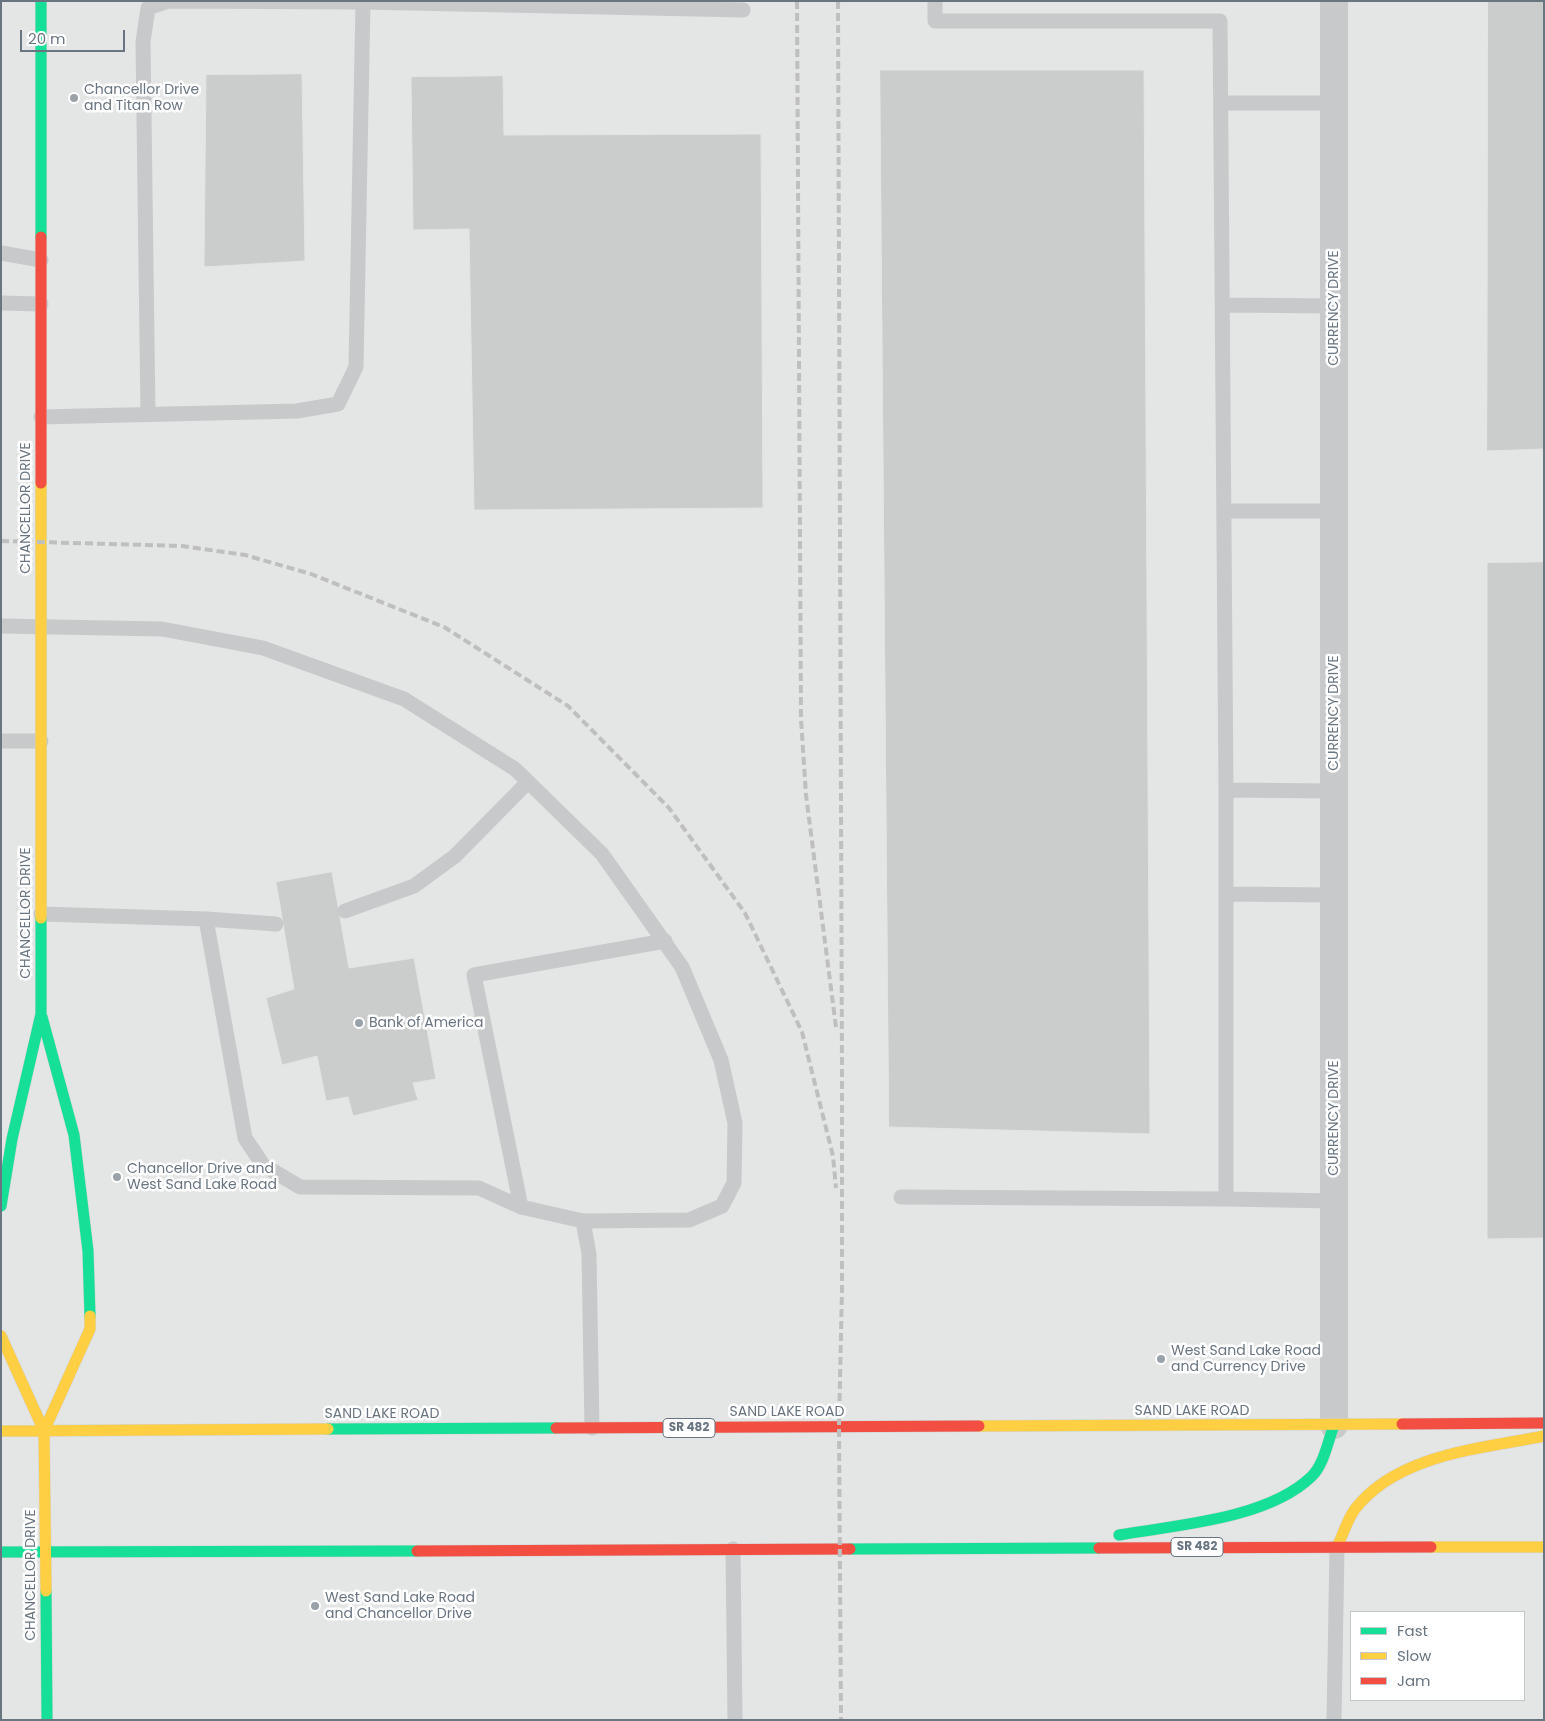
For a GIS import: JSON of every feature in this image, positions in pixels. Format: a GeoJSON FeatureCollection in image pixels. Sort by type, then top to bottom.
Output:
{"type":"FeatureCollection","features":[{"type":"Feature","properties":{"kind":"main road","name":"CHANCELLOR DRIVE"},"geometry":{"type":"LineString","coordinates":[[1,1206],[12,1139],[41,1014],[41,1]]}},
{"type":"Feature","properties":{"kind":"main road","name":"CHANCELLOR DRIVE"},"geometry":{"type":"LineString","coordinates":[[41,1014],[74,1135],[88,1252],[90,1329],[44,1431]]}},
{"type":"Feature","properties":{"kind":"main road","name":"CHANCELLOR DRIVE"},"geometry":{"type":"LineString","coordinates":[[1,1336],[44,1431],[47,1552],[47,1720]]}},
{"type":"Feature","properties":{"kind":"main road","name":"SAND LAKE ROAD"},"geometry":{"type":"LineString","coordinates":[[1,1431],[1544,1423]]}},
{"type":"Feature","properties":{"kind":"main road"},"geometry":{"type":"LineString","coordinates":[[1056,1548],[1247,1511],[1288,1494],[1312,1476],[1334,1425]]}},
{"type":"Feature","properties":{"kind":"main road"},"geometry":{"type":"LineString","coordinates":[[1337,1548],[1355,1509],[1377,1486],[1423,1462],[1544,1436]]}},
{"type":"Feature","properties":{"kind":"main road","name":"SR 482"},"geometry":{"type":"LineString","coordinates":[[1,1552],[1544,1546]]}},
{"type":"Feature","properties":{"kind":"street","name":"CURRENCY DRIVE"},"geometry":{"type":"LineString","coordinates":[[1334,1],[1334,1425]]}},
{"type":"Feature","properties":{"kind":"lane"},"geometry":{"type":"LineString","coordinates":[[935,1],[935,21],[1220,21],[1226,790],[1226,1199]]}},
{"type":"Feature","properties":{"kind":"lane"},"geometry":{"type":"LineString","coordinates":[[148,414],[143,42],[148,8],[169,2],[363,2],[662,5],[743,10]]}},
{"type":"Feature","properties":{"kind":"lane"},"geometry":{"type":"LineString","coordinates":[[41,417],[297,411],[338,404],[356,367],[363,2]]}},
{"type":"Feature","properties":{"kind":"lane"},"geometry":{"type":"LineString","coordinates":[[1222,103],[1334,103]]}},
{"type":"Feature","properties":{"kind":"lane"},"geometry":{"type":"LineString","coordinates":[[1,253],[41,260]]}},
{"type":"Feature","properties":{"kind":"lane"},"geometry":{"type":"LineString","coordinates":[[1,303],[41,304]]}},
{"type":"Feature","properties":{"kind":"lane"},"geometry":{"type":"LineString","coordinates":[[1223,305],[1334,306]]}},
{"type":"Feature","properties":{"kind":"lane"},"geometry":{"type":"LineString","coordinates":[[1224,511],[1334,511]]}},
{"type":"Feature","properties":{"kind":"lane"},"geometry":{"type":"LineString","coordinates":[[1,626],[162,628],[263,648],[404,699],[515,769],[602,854],[682,966],[722,1060],[735,1123],[734,1183],[722,1206],[690,1220],[583,1220],[521,1207],[480,1188],[300,1187],[263,1165],[245,1138],[206,919]]}},
{"type":"Feature","properties":{"kind":"lane"},"geometry":{"type":"LineString","coordinates":[[1,741],[41,741]]}},
{"type":"Feature","properties":{"kind":"lane"},"geometry":{"type":"LineString","coordinates":[[345,910],[414,886],[455,856],[528,782]]}},
{"type":"Feature","properties":{"kind":"lane"},"geometry":{"type":"LineString","coordinates":[[1226,790],[1334,791]]}},
{"type":"Feature","properties":{"kind":"lane"},"geometry":{"type":"LineString","coordinates":[[1226,894],[1334,895]]}},
{"type":"Feature","properties":{"kind":"lane"},"geometry":{"type":"LineString","coordinates":[[41,914],[206,919],[276,924]]}},
{"type":"Feature","properties":{"kind":"lane"},"geometry":{"type":"LineString","coordinates":[[521,1207],[474,975],[665,941]]}},
{"type":"Feature","properties":{"kind":"lane"},"geometry":{"type":"LineString","coordinates":[[901,1197],[1334,1201]]}},
{"type":"Feature","properties":{"kind":"lane"},"geometry":{"type":"LineString","coordinates":[[583,1220],[589,1254],[592,1428]]}},
{"type":"Feature","properties":{"kind":"lane"},"geometry":{"type":"LineString","coordinates":[[1334,1720],[1337,1548]]}},
{"type":"Feature","properties":{"kind":"lane"},"geometry":{"type":"LineString","coordinates":[[733,1549],[735,1720]]}},
{"type":"Feature","properties":{"kind":"shaded area"},"geometry":{"type":"Polygon","coordinates":[[[1,1],[1544,1],[1544,1720],[1,1720],[1,1]]]}},
{"type":"Feature","properties":{"kind":"building"},"geometry":{"type":"Polygon","coordinates":[[[1488,1],[1544,1],[1544,449],[1487,451],[1488,1]]]}},
{"type":"Feature","properties":{"kind":"building"},"geometry":{"type":"Polygon","coordinates":[[[880,70],[1144,70],[1150,1134],[889,1127],[880,70]]]}},
{"type":"Feature","properties":{"kind":"building"},"geometry":{"type":"Polygon","coordinates":[[[302,74],[305,261],[204,267],[206,75],[302,74]]]}},
{"type":"Feature","properties":{"kind":"building"},"geometry":{"type":"Polygon","coordinates":[[[503,76],[504,135],[761,134],[763,508],[474,510],[469,229],[413,230],[411,77],[503,76]]]}},
{"type":"Feature","properties":{"kind":"building"},"geometry":{"type":"Polygon","coordinates":[[[1544,562],[1544,1238],[1487,1239],[1487,563],[1544,562]]]}},
{"type":"Feature","properties":{"kind":"building"},"geometry":{"type":"Polygon","coordinates":[[[332,872],[349,968],[414,958],[436,1079],[413,1083],[418,1100],[353,1116],[348,1097],[326,1101],[317,1056],[282,1065],[266,998],[294,989],[276,882],[332,872]]]}},
{"type":"Feature","properties":{"kind":"railway"},"geometry":{"type":"LineString","coordinates":[[797,1],[801,719],[806,795],[836,1027]]}},
{"type":"Feature","properties":{"kind":"railway"},"geometry":{"type":"LineString","coordinates":[[838,1],[842,1072],[842,1288],[839,1427],[841,1720]]}},
{"type":"Feature","properties":{"kind":"railway"},"geometry":{"type":"LineString","coordinates":[[1,541],[182,546],[245,555],[311,574],[444,627],[568,706],[669,808],[745,913],[802,1032],[833,1156],[836,1188]]}},
{"type":"Feature","properties":{"kind":"traffic: fast"},"geometry":{"type":"LineString","coordinates":[[41,1],[41,237]]}},
{"type":"Feature","properties":{"kind":"traffic: fast"},"geometry":{"type":"LineString","coordinates":[[1,1206],[12,1139],[41,1014],[41,918]]}},
{"type":"Feature","properties":{"kind":"traffic: fast"},"geometry":{"type":"LineString","coordinates":[[42,1017],[74,1135],[88,1251],[90,1316]]}},
{"type":"Feature","properties":{"kind":"traffic: fast"},"geometry":{"type":"LineString","coordinates":[[1119,1535],[1220,1518],[1271,1502],[1292,1491],[1311,1477],[1319,1466],[1334,1425]]}},
{"type":"Feature","properties":{"kind":"traffic: fast"},"geometry":{"type":"LineString","coordinates":[[328,1429],[556,1428]]}},
{"type":"Feature","properties":{"kind":"traffic: fast"},"geometry":{"type":"LineString","coordinates":[[850,1549],[1099,1548]]}},
{"type":"Feature","properties":{"kind":"traffic: fast"},"geometry":{"type":"LineString","coordinates":[[1,1552],[417,1551]]}},
{"type":"Feature","properties":{"kind":"traffic: fast"},"geometry":{"type":"LineString","coordinates":[[46,1591],[47,1720]]}},
{"type":"Feature","properties":{"kind":"traffic: slow"},"geometry":{"type":"LineString","coordinates":[[41,483],[41,918]]}},
{"type":"Feature","properties":{"kind":"traffic: slow"},"geometry":{"type":"LineString","coordinates":[[44,1431],[90,1329],[90,1316]]}},
{"type":"Feature","properties":{"kind":"traffic: slow"},"geometry":{"type":"LineString","coordinates":[[1,1336],[44,1431],[46,1591]]}},
{"type":"Feature","properties":{"kind":"traffic: slow"},"geometry":{"type":"LineString","coordinates":[[979,1426],[1402,1424]]}},
{"type":"Feature","properties":{"kind":"traffic: slow"},"geometry":{"type":"LineString","coordinates":[[1,1431],[328,1429]]}},
{"type":"Feature","properties":{"kind":"traffic: slow"},"geometry":{"type":"LineString","coordinates":[[1337,1547],[1355,1509],[1373,1491],[1394,1476],[1417,1465],[1467,1450],[1544,1436]]}},
{"type":"Feature","properties":{"kind":"traffic: slow"},"geometry":{"type":"LineString","coordinates":[[1431,1547],[1544,1547]]}},
{"type":"Feature","properties":{"kind":"traffic: jam"},"geometry":{"type":"LineString","coordinates":[[41,237],[41,483]]}},
{"type":"Feature","properties":{"kind":"traffic: jam"},"geometry":{"type":"LineString","coordinates":[[1402,1424],[1544,1423]]}},
{"type":"Feature","properties":{"kind":"traffic: jam"},"geometry":{"type":"LineString","coordinates":[[556,1428],[979,1426]]}},
{"type":"Feature","properties":{"kind":"traffic: jam"},"geometry":{"type":"LineString","coordinates":[[1099,1548],[1431,1547]]}},
{"type":"Feature","properties":{"kind":"traffic: jam"},"geometry":{"type":"LineString","coordinates":[[417,1551],[850,1549]]}},
{"type":"Feature","properties":{"kind":"place","name":"Chancellor Drive and Titan Row"},"geometry":{"type":"Point","coordinates":[74,98]}},
{"type":"Feature","properties":{"kind":"place","name":"Bank of America"},"geometry":{"type":"Point","coordinates":[359,1023]}},
{"type":"Feature","properties":{"kind":"place","name":"Chancellor Drive and West Sand Lake Road"},"geometry":{"type":"Point","coordinates":[117,1177]}},
{"type":"Feature","properties":{"kind":"place","name":"West Sand Lake Road and Currency Drive"},"geometry":{"type":"Point","coordinates":[1161,1359]}},
{"type":"Feature","properties":{"kind":"place","name":"West Sand Lake Road and Chancellor Drive"},"geometry":{"type":"Point","coordinates":[315,1606]}}]}
